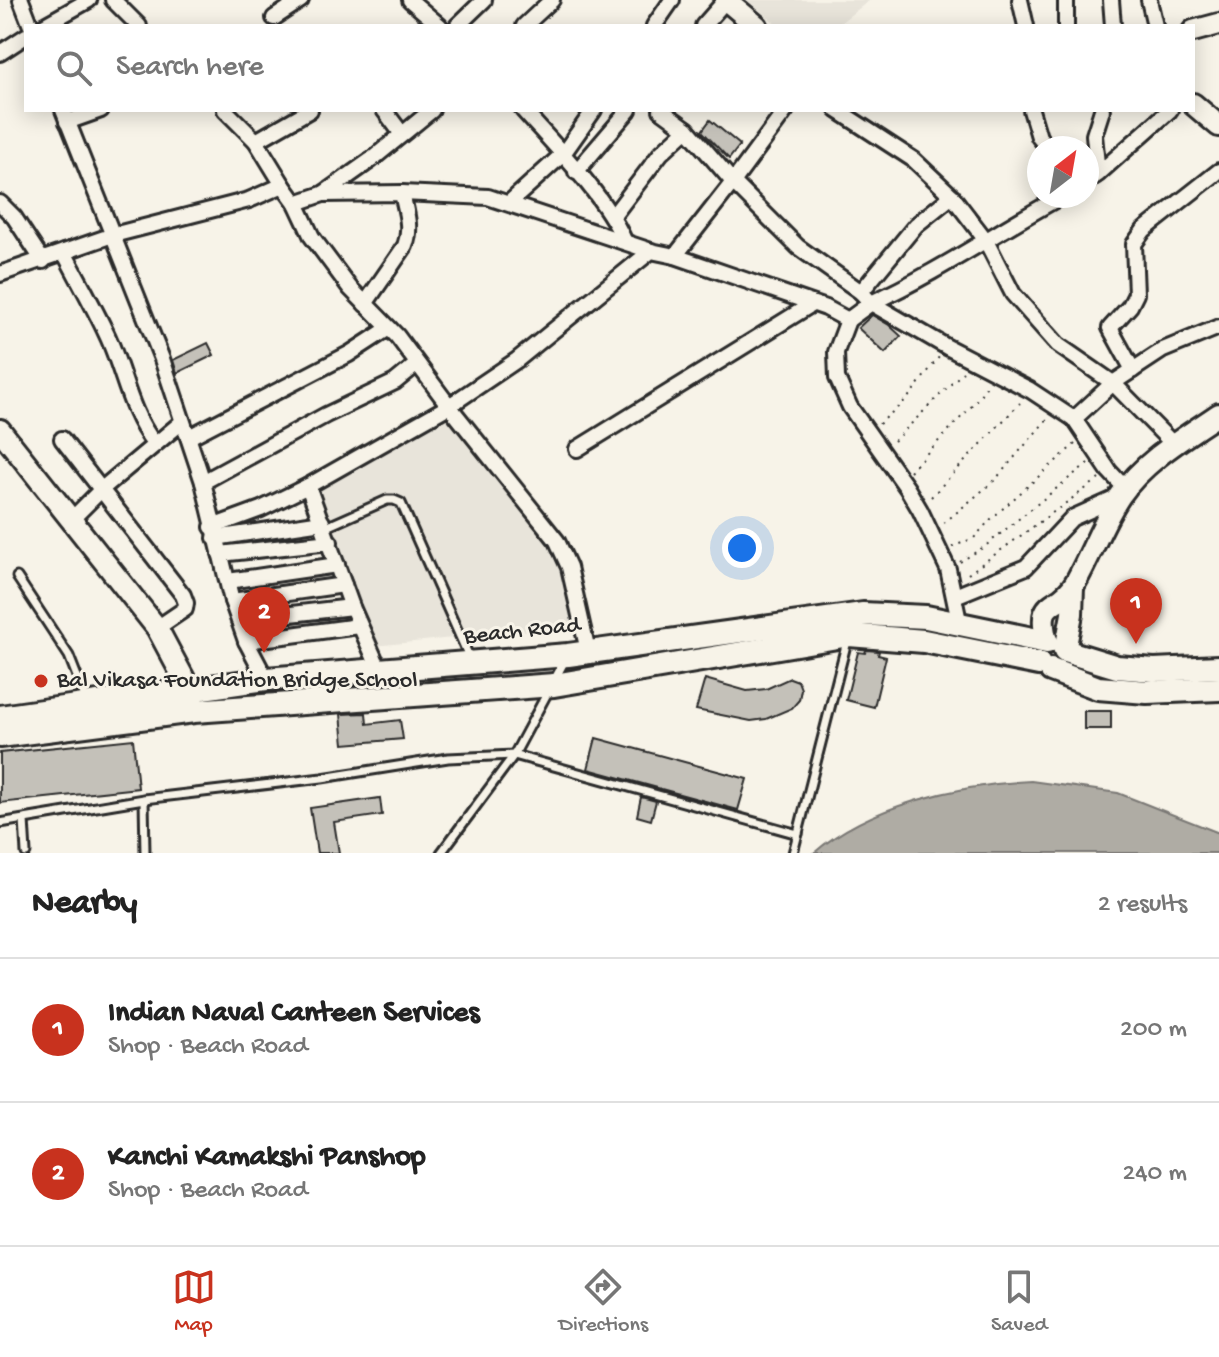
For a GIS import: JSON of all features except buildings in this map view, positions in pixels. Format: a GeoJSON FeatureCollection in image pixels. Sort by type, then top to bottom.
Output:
{"type":"FeatureCollection","features":[{"type":"Feature","properties":{"kind":"main road","name":"Beach Road"},"geometry":{"type":"LineString","coordinates":[[0,736],[192,700],[266,679],[578,653],[863,614],[926,617],[960,626],[999,631],[1117,667],[1154,670],[1219,667]]}},
{"type":"Feature","properties":{"kind":"main road","name":"Beach Road"},"geometry":{"type":"LineString","coordinates":[[0,717],[88,704],[554,685],[849,635],[924,641],[1045,667],[1098,688],[1147,692],[1219,689]]}},
{"type":"Feature","properties":{"kind":"main road"},"geometry":{"type":"LineString","coordinates":[[1045,667],[1063,664],[1056,647]]}},
{"type":"Feature","properties":{"kind":"street"},"geometry":{"type":"LineString","coordinates":[[21,0],[30,24]]}},
{"type":"Feature","properties":{"kind":"street"},"geometry":{"type":"LineString","coordinates":[[47,24],[89,0]]}},
{"type":"Feature","properties":{"kind":"street"},"geometry":{"type":"LineString","coordinates":[[113,0],[137,24]]}},
{"type":"Feature","properties":{"kind":"street"},"geometry":{"type":"LineString","coordinates":[[274,18],[301,0]]}},
{"type":"Feature","properties":{"kind":"street"},"geometry":{"type":"LineString","coordinates":[[410,0],[438,24]]}},
{"type":"Feature","properties":{"kind":"street"},"geometry":{"type":"LineString","coordinates":[[459,24],[484,0]]}},
{"type":"Feature","properties":{"kind":"street"},"geometry":{"type":"LineString","coordinates":[[526,24],[552,0]]}},
{"type":"Feature","properties":{"kind":"street"},"geometry":{"type":"LineString","coordinates":[[655,24],[672,0]]}},
{"type":"Feature","properties":{"kind":"street"},"geometry":{"type":"LineString","coordinates":[[705,24],[726,0],[755,24]]}},
{"type":"Feature","properties":{"kind":"street"},"geometry":{"type":"LineString","coordinates":[[1020,0],[1026,24]]}},
{"type":"Feature","properties":{"kind":"street"},"geometry":{"type":"LineString","coordinates":[[1066,0],[1066,24]]}},
{"type":"Feature","properties":{"kind":"street"},"geometry":{"type":"LineString","coordinates":[[1111,0],[1113,24]]}},
{"type":"Feature","properties":{"kind":"street"},"geometry":{"type":"LineString","coordinates":[[1149,0],[1155,24]]}},
{"type":"Feature","properties":{"kind":"street"},"geometry":{"type":"LineString","coordinates":[[1195,30],[1219,24]]}},
{"type":"Feature","properties":{"kind":"street"},"geometry":{"type":"LineString","coordinates":[[0,53],[24,37]]}},
{"type":"Feature","properties":{"kind":"street"},"geometry":{"type":"LineString","coordinates":[[1195,106],[1219,126]]}},
{"type":"Feature","properties":{"kind":"street"},"geometry":{"type":"LineString","coordinates":[[89,112],[65,116],[162,359],[203,482],[232,601],[246,641],[266,679]]}},
{"type":"Feature","properties":{"kind":"street"},"geometry":{"type":"LineString","coordinates":[[227,112],[256,141],[296,203],[312,237],[365,304],[389,328],[565,554],[578,653]]}},
{"type":"Feature","properties":{"kind":"street"},"geometry":{"type":"LineString","coordinates":[[256,141],[307,112]]}},
{"type":"Feature","properties":{"kind":"street"},"geometry":{"type":"LineString","coordinates":[[386,112],[402,134]]}},
{"type":"Feature","properties":{"kind":"street"},"geometry":{"type":"LineString","coordinates":[[296,203],[323,194],[430,112]]}},
{"type":"Feature","properties":{"kind":"street"},"geometry":{"type":"LineString","coordinates":[[525,112],[613,216],[624,240]]}},
{"type":"Feature","properties":{"kind":"street"},"geometry":{"type":"LineString","coordinates":[[509,203],[563,154],[593,112]]}},
{"type":"Feature","properties":{"kind":"street"},"geometry":{"type":"LineString","coordinates":[[576,172],[627,112]]}},
{"type":"Feature","properties":{"kind":"street"},"geometry":{"type":"LineString","coordinates":[[664,112],[687,129],[733,182],[798,247],[866,298],[947,347],[1030,390],[1074,419],[1122,493]]}},
{"type":"Feature","properties":{"kind":"street"},"geometry":{"type":"LineString","coordinates":[[675,256],[785,112]]}},
{"type":"Feature","properties":{"kind":"street"},"geometry":{"type":"LineString","coordinates":[[840,112],[914,160],[952,196],[985,239],[1013,294],[1058,345],[1113,383],[1174,445]]}},
{"type":"Feature","properties":{"kind":"street"},"geometry":{"type":"LineString","coordinates":[[1032,112],[1039,136]]}},
{"type":"Feature","properties":{"kind":"street"},"geometry":{"type":"LineString","coordinates":[[1094,136],[1101,112]]}},
{"type":"Feature","properties":{"kind":"street"},"geometry":{"type":"LineString","coordinates":[[1099,173],[1168,112]]}},
{"type":"Feature","properties":{"kind":"street"},"geometry":{"type":"LineString","coordinates":[[613,216],[661,153],[687,129]]}},
{"type":"Feature","properties":{"kind":"street"},"geometry":{"type":"LineString","coordinates":[[1133,370],[1110,328],[1130,306],[1136,294],[1134,244],[1144,230],[1219,171]]}},
{"type":"Feature","properties":{"kind":"street"},"geometry":{"type":"LineString","coordinates":[[0,274],[113,235],[249,200],[283,185]]}},
{"type":"Feature","properties":{"kind":"street"},"geometry":{"type":"LineString","coordinates":[[323,194],[402,193],[488,197],[651,251],[675,256],[812,304],[848,320]]}},
{"type":"Feature","properties":{"kind":"street"},"geometry":{"type":"LineString","coordinates":[[365,304],[405,246],[409,225],[402,193]]}},
{"type":"Feature","properties":{"kind":"street"},"geometry":{"type":"LineString","coordinates":[[952,196],[916,225],[848,320],[836,352],[837,378],[850,407],[920,510],[948,569],[960,626]]}},
{"type":"Feature","properties":{"kind":"street"},"geometry":{"type":"LineString","coordinates":[[0,203],[14,217],[43,261]]}},
{"type":"Feature","properties":{"kind":"street"},"geometry":{"type":"LineString","coordinates":[[866,298],[920,280],[1041,208]]}},
{"type":"Feature","properties":{"kind":"street"},"geometry":{"type":"LineString","coordinates":[[213,532],[308,486],[449,406],[528,351],[651,251]]}},
{"type":"Feature","properties":{"kind":"street"},"geometry":{"type":"LineString","coordinates":[[64,252],[109,338],[122,379],[143,428],[154,443]]}},
{"type":"Feature","properties":{"kind":"street"},"geometry":{"type":"LineString","coordinates":[[577,449],[812,304]]}},
{"type":"Feature","properties":{"kind":"street"},"geometry":{"type":"LineString","coordinates":[[1074,419],[1113,383],[1163,350],[1219,327]]}},
{"type":"Feature","properties":{"kind":"street"},"geometry":{"type":"LineString","coordinates":[[189,437],[349,354],[389,328]]}},
{"type":"Feature","properties":{"kind":"street"},"geometry":{"type":"LineString","coordinates":[[203,482],[326,415],[395,382],[417,364]]}},
{"type":"Feature","properties":{"kind":"street"},"geometry":{"type":"LineString","coordinates":[[954,591],[1026,567],[1072,518],[1122,493],[1174,445],[1219,414]]}},
{"type":"Feature","properties":{"kind":"street"},"geometry":{"type":"LineString","coordinates":[[72,519],[154,443],[182,422]]}},
{"type":"Feature","properties":{"kind":"street"},"geometry":{"type":"LineString","coordinates":[[0,430],[157,628],[192,700]]}},
{"type":"Feature","properties":{"kind":"street"},"geometry":{"type":"LineString","coordinates":[[62,439],[183,595],[186,603],[181,612],[157,628]]}},
{"type":"Feature","properties":{"kind":"street"},"geometry":{"type":"LineString","coordinates":[[308,486],[359,626],[380,671]]}},
{"type":"Feature","properties":{"kind":"street"},"geometry":{"type":"LineString","coordinates":[[1056,647],[1042,623],[1046,607],[1073,587],[1122,493]]}},
{"type":"Feature","properties":{"kind":"street"},"geometry":{"type":"LineString","coordinates":[[213,532],[325,531]]}},
{"type":"Feature","properties":{"kind":"street"},"geometry":{"type":"LineString","coordinates":[[220,554],[325,531]]}},
{"type":"Feature","properties":{"kind":"street"},"geometry":{"type":"LineString","coordinates":[[228,581],[337,565]]}},
{"type":"Feature","properties":{"kind":"street"},"geometry":{"type":"LineString","coordinates":[[232,601],[344,585]]}},
{"type":"Feature","properties":{"kind":"street"},"geometry":{"type":"LineString","coordinates":[[239,620],[352,607]]}},
{"type":"Feature","properties":{"kind":"street"},"geometry":{"type":"LineString","coordinates":[[246,641],[359,626]]}},
{"type":"Feature","properties":{"kind":"lane"},"geometry":{"type":"LineString","coordinates":[[325,531],[387,500],[401,503],[471,663]]}},
{"type":"Feature","properties":{"kind":"lane"},"geometry":{"type":"LineString","coordinates":[[17,577],[69,656],[88,704]]}},
{"type":"Feature","properties":{"kind":"lane"},"geometry":{"type":"LineString","coordinates":[[793,853],[849,635]]}},
{"type":"Feature","properties":{"kind":"lane"},"geometry":{"type":"LineString","coordinates":[[441,853],[514,755],[554,685],[578,653]]}},
{"type":"Feature","properties":{"kind":"lane"},"geometry":{"type":"LineString","coordinates":[[0,823],[144,799],[322,778],[448,758],[514,755],[798,834]]}},
{"type":"Feature","properties":{"kind":"lane"},"geometry":{"type":"LineString","coordinates":[[144,799],[145,853]]}},
{"type":"Feature","properties":{"kind":"lane"},"geometry":{"type":"LineString","coordinates":[[24,820],[26,853]]}},
{"type":"Feature","properties":{"kind":"path"},"geometry":{"type":"LineString","coordinates":[[869,433],[907,399],[947,347]]}},
{"type":"Feature","properties":{"kind":"path"},"geometry":{"type":"LineString","coordinates":[[882,452],[975,359]]}},
{"type":"Feature","properties":{"kind":"path"},"geometry":{"type":"LineString","coordinates":[[901,479],[962,417],[997,373]]}},
{"type":"Feature","properties":{"kind":"path"},"geometry":{"type":"LineString","coordinates":[[920,510],[1030,390]]}},
{"type":"Feature","properties":{"kind":"path"},"geometry":{"type":"LineString","coordinates":[[931,534],[995,480],[1057,407]]}},
{"type":"Feature","properties":{"kind":"path"},"geometry":{"type":"LineString","coordinates":[[940,552],[974,538],[1086,434]]}},
{"type":"Feature","properties":{"kind":"path"},"geometry":{"type":"LineString","coordinates":[[948,569],[984,547],[1098,455]]}},
{"type":"Feature","properties":{"kind":"path"},"geometry":{"type":"LineString","coordinates":[[954,591],[1109,471]]}},
{"type":"Feature","properties":{"kind":"shaded area"},"geometry":{"type":"Polygon","coordinates":[[[747,0],[870,0],[839,24],[777,24],[747,0]]]}},
{"type":"Feature","properties":{"kind":"shaded area"},"geometry":{"type":"Polygon","coordinates":[[[447,415],[558,553],[572,626],[374,646],[317,491],[447,415]]]}},
{"type":"Feature","properties":{"kind":"shaded area"},"geometry":{"type":"Polygon","coordinates":[[[1031,781],[1118,793],[1219,833],[1219,853],[814,853],[861,822],[916,800],[975,787],[1031,781]]]}},
{"type":"Feature","properties":{"kind":"place","name":"Indian Naval Canteen Services"},"geometry":{"type":"Point","coordinates":[1136,644]}},
{"type":"Feature","properties":{"kind":"place","name":"Kanchi Kamakshi Panshop"},"geometry":{"type":"Point","coordinates":[264,653]}},
{"type":"Feature","properties":{"kind":"place","name":"Bal Vikasa Foundation Bridge School"},"geometry":{"type":"Point","coordinates":[41,681]}}]}
